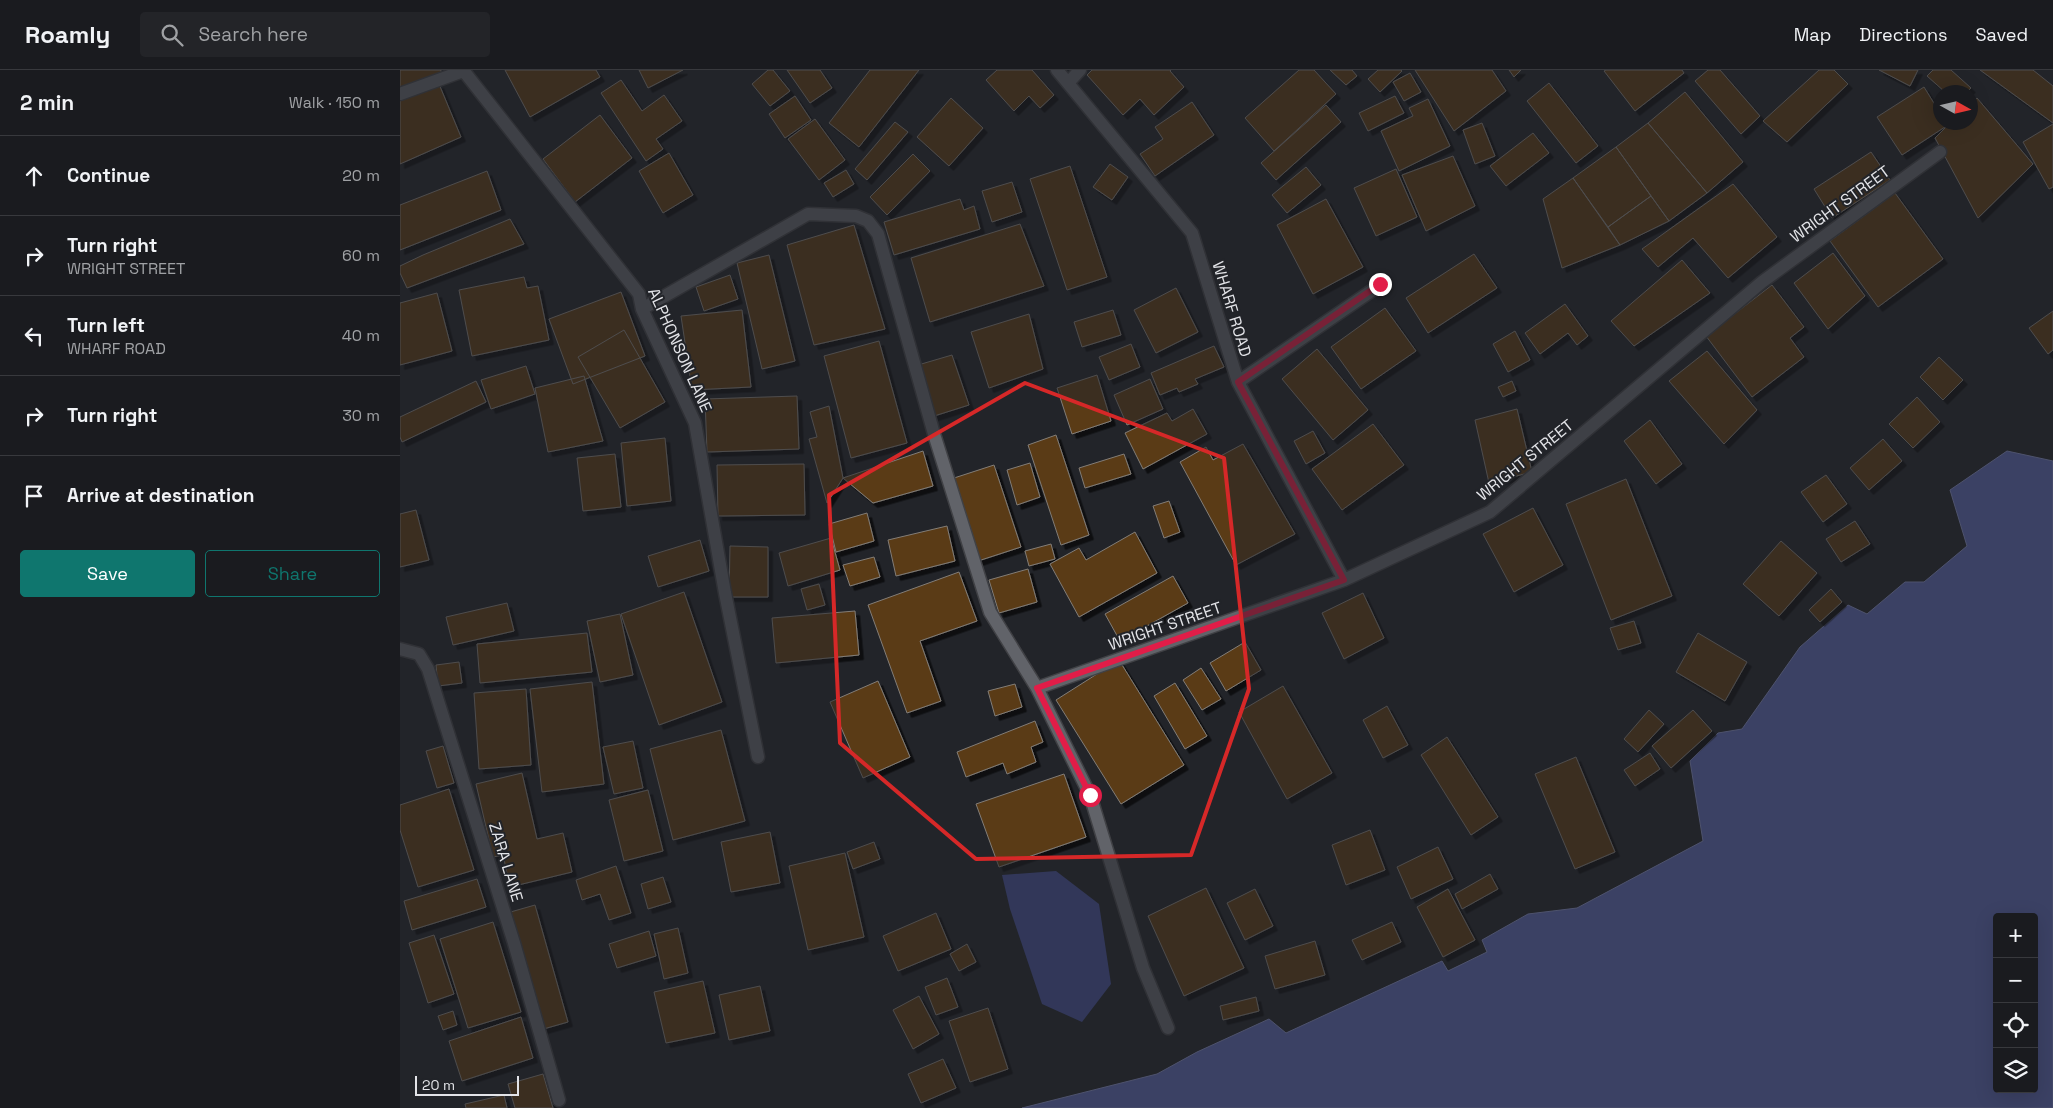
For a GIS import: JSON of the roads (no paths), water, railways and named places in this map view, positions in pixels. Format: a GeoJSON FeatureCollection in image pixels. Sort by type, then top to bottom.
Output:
{"type":"FeatureCollection","features":[{"type":"Feature","properties":{"kind":"street","name":"WHARF ROAD"},"geometry":{"type":"LineString","coordinates":[[1057,70],[1069,82],[1192,233],[1238,382],[1344,580]]}},
{"type":"Feature","properties":{"kind":"street"},"geometry":{"type":"LineString","coordinates":[[1069,82],[1080,70]]}},
{"type":"Feature","properties":{"kind":"street"},"geometry":{"type":"LineString","coordinates":[[400,94],[463,71]]}},
{"type":"Feature","properties":{"kind":"street","name":"ALPHONSON LANE"},"geometry":{"type":"LineString","coordinates":[[463,71],[639,294],[642,309],[695,423],[725,593],[758,757]]}},
{"type":"Feature","properties":{"kind":"street","name":"WRIGHT STREET"},"geometry":{"type":"LineString","coordinates":[[1037,688],[1344,580],[1490,512],[1762,282],[1940,152]]}},
{"type":"Feature","properties":{"kind":"street"},"geometry":{"type":"LineString","coordinates":[[642,309],[808,214],[856,216],[868,221],[878,234],[934,434],[990,612],[1037,688],[1090,795],[1143,968],[1168,1028]]}},
{"type":"Feature","properties":{"kind":"street"},"geometry":{"type":"LineString","coordinates":[[1238,382],[1380,284]]}},
{"type":"Feature","properties":{"kind":"street","name":"ZARA LANE"},"geometry":{"type":"LineString","coordinates":[[400,649],[419,654],[428,669],[505,915],[559,1100]]}}]}
